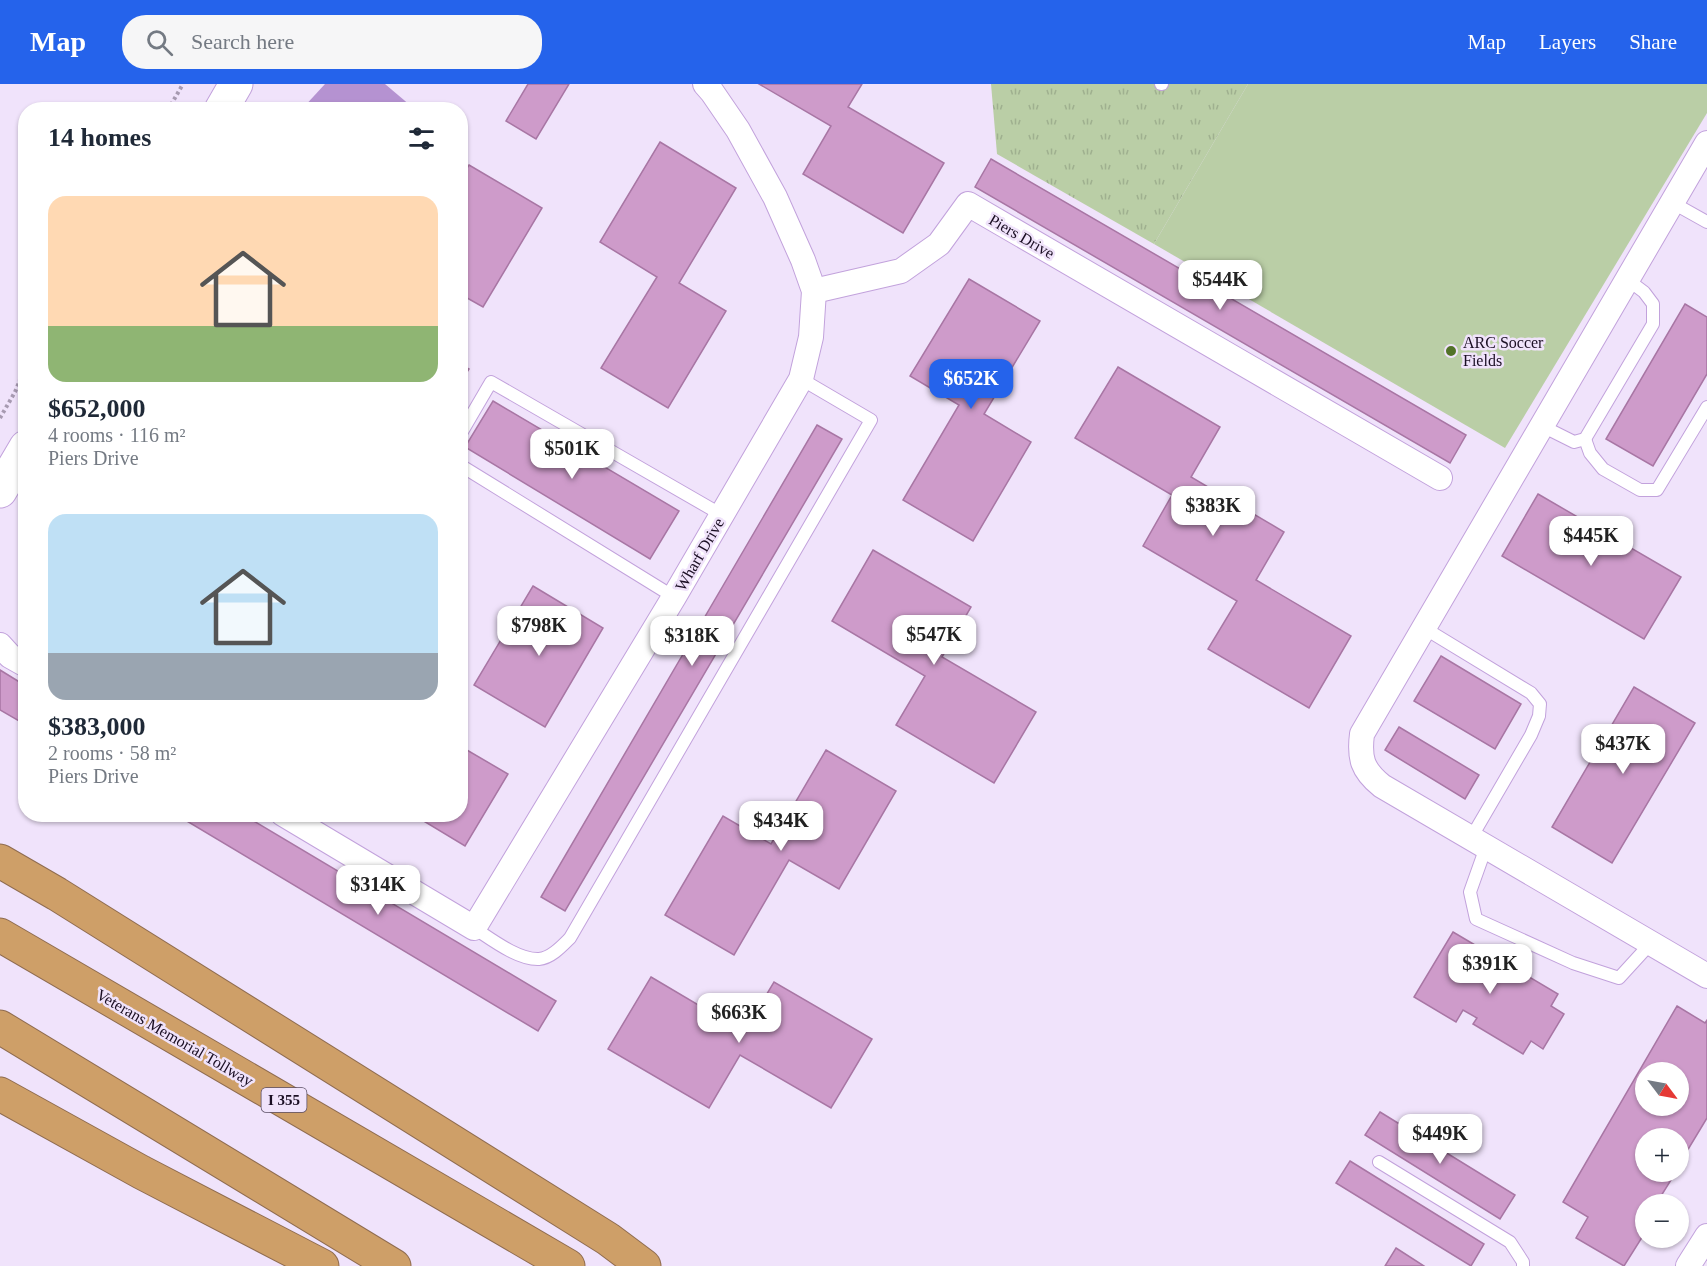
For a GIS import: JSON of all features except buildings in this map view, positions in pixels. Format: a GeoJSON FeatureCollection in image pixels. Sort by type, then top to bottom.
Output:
{"type":"FeatureCollection","features":[{"type":"Feature","properties":{"kind":"highway"},"geometry":{"type":"LineString","coordinates":[[0,861],[608,1239],[644,1266]]}},
{"type":"Feature","properties":{"kind":"highway","name":"Veterans Memorial Tollway"},"geometry":{"type":"LineString","coordinates":[[0,935],[568,1266]]}},
{"type":"Feature","properties":{"kind":"highway"},"geometry":{"type":"LineString","coordinates":[[0,1027],[394,1266]]}},
{"type":"Feature","properties":{"kind":"highway"},"geometry":{"type":"LineString","coordinates":[[0,1094],[141,1172],[322,1266]]}},
{"type":"Feature","properties":{"kind":"main road"},"geometry":{"type":"LineString","coordinates":[[226,102],[236,84]]}},
{"type":"Feature","properties":{"kind":"main road"},"geometry":{"type":"LineString","coordinates":[[0,491],[18,461]]}},
{"type":"Feature","properties":{"kind":"street"},"geometry":{"type":"LineString","coordinates":[[705,84],[738,130],[775,197],[814,291]]}},
{"type":"Feature","properties":{"kind":"street"},"geometry":{"type":"LineString","coordinates":[[1704,150],[1362,734],[1360,751],[1363,764],[1371,777],[1382,786],[1707,976]]}},
{"type":"Feature","properties":{"kind":"street","name":"Piers Drive"},"geometry":{"type":"LineString","coordinates":[[814,291],[902,271],[939,244],[968,204],[1440,478]]}},
{"type":"Feature","properties":{"kind":"street","name":"Wharf Drive"},"geometry":{"type":"LineString","coordinates":[[474,928],[674,597],[801,379],[811,337],[814,291]]}},
{"type":"Feature","properties":{"kind":"street"},"geometry":{"type":"LineString","coordinates":[[296,822],[474,928]]}},
{"type":"Feature","properties":{"kind":"street"},"geometry":{"type":"LineString","coordinates":[[1688,1266],[1707,1236]]}},
{"type":"Feature","properties":{"kind":"lane"},"geometry":{"type":"LineString","coordinates":[[1673,203],[1707,222]]}},
{"type":"Feature","properties":{"kind":"lane"},"geometry":{"type":"LineString","coordinates":[[1542,426],[1574,442],[1585,439],[1653,324],[1653,304],[1644,292],[1628,280]]}},
{"type":"Feature","properties":{"kind":"lane"},"geometry":{"type":"LineString","coordinates":[[474,928],[519,956],[540,959],[555,952],[570,938],[871,420],[801,379]]}},
{"type":"Feature","properties":{"kind":"lane"},"geometry":{"type":"LineString","coordinates":[[468,421],[491,382],[722,514]]}},
{"type":"Feature","properties":{"kind":"lane"},"geometry":{"type":"LineString","coordinates":[[1585,439],[1590,453],[1603,469],[1640,490],[1657,490],[1707,407]]}},
{"type":"Feature","properties":{"kind":"lane"},"geometry":{"type":"LineString","coordinates":[[468,470],[674,597]]}},
{"type":"Feature","properties":{"kind":"lane"},"geometry":{"type":"LineString","coordinates":[[1424,628],[1531,693],[1540,704],[1539,716],[1531,735],[1478,842],[1470,892],[1476,919],[1573,963],[1619,978],[1651,943]]}},
{"type":"Feature","properties":{"kind":"lane"},"geometry":{"type":"LineString","coordinates":[[1379,1162],[1509,1242],[1523,1262],[1523,1266]]}},
{"type":"Feature","properties":{"kind":"path"},"geometry":{"type":"LineString","coordinates":[[173,102],[183,84]]}},
{"type":"Feature","properties":{"kind":"path"},"geometry":{"type":"LineString","coordinates":[[0,418],[18,385]]}},
{"type":"Feature","properties":{"kind":"green space"},"geometry":{"type":"Polygon","coordinates":[[[991,84],[1248,84],[1154,244],[997,154],[991,84]]]}},
{"type":"Feature","properties":{"kind":"green space","name":"ARC Soccer Fields"},"geometry":{"type":"Polygon","coordinates":[[[1248,84],[1707,84],[1707,113],[1505,448],[1154,244],[1248,84]]]}},
{"type":"Feature","properties":{"kind":"shaded area"},"geometry":{"type":"Polygon","coordinates":[[[325,84],[385,84],[406,102],[308,102],[325,84]]]}},
{"type":"Feature","properties":{"kind":"place","name":"ARC Soccer Fields"},"geometry":{"type":"Point","coordinates":[1451,351]}}]}
